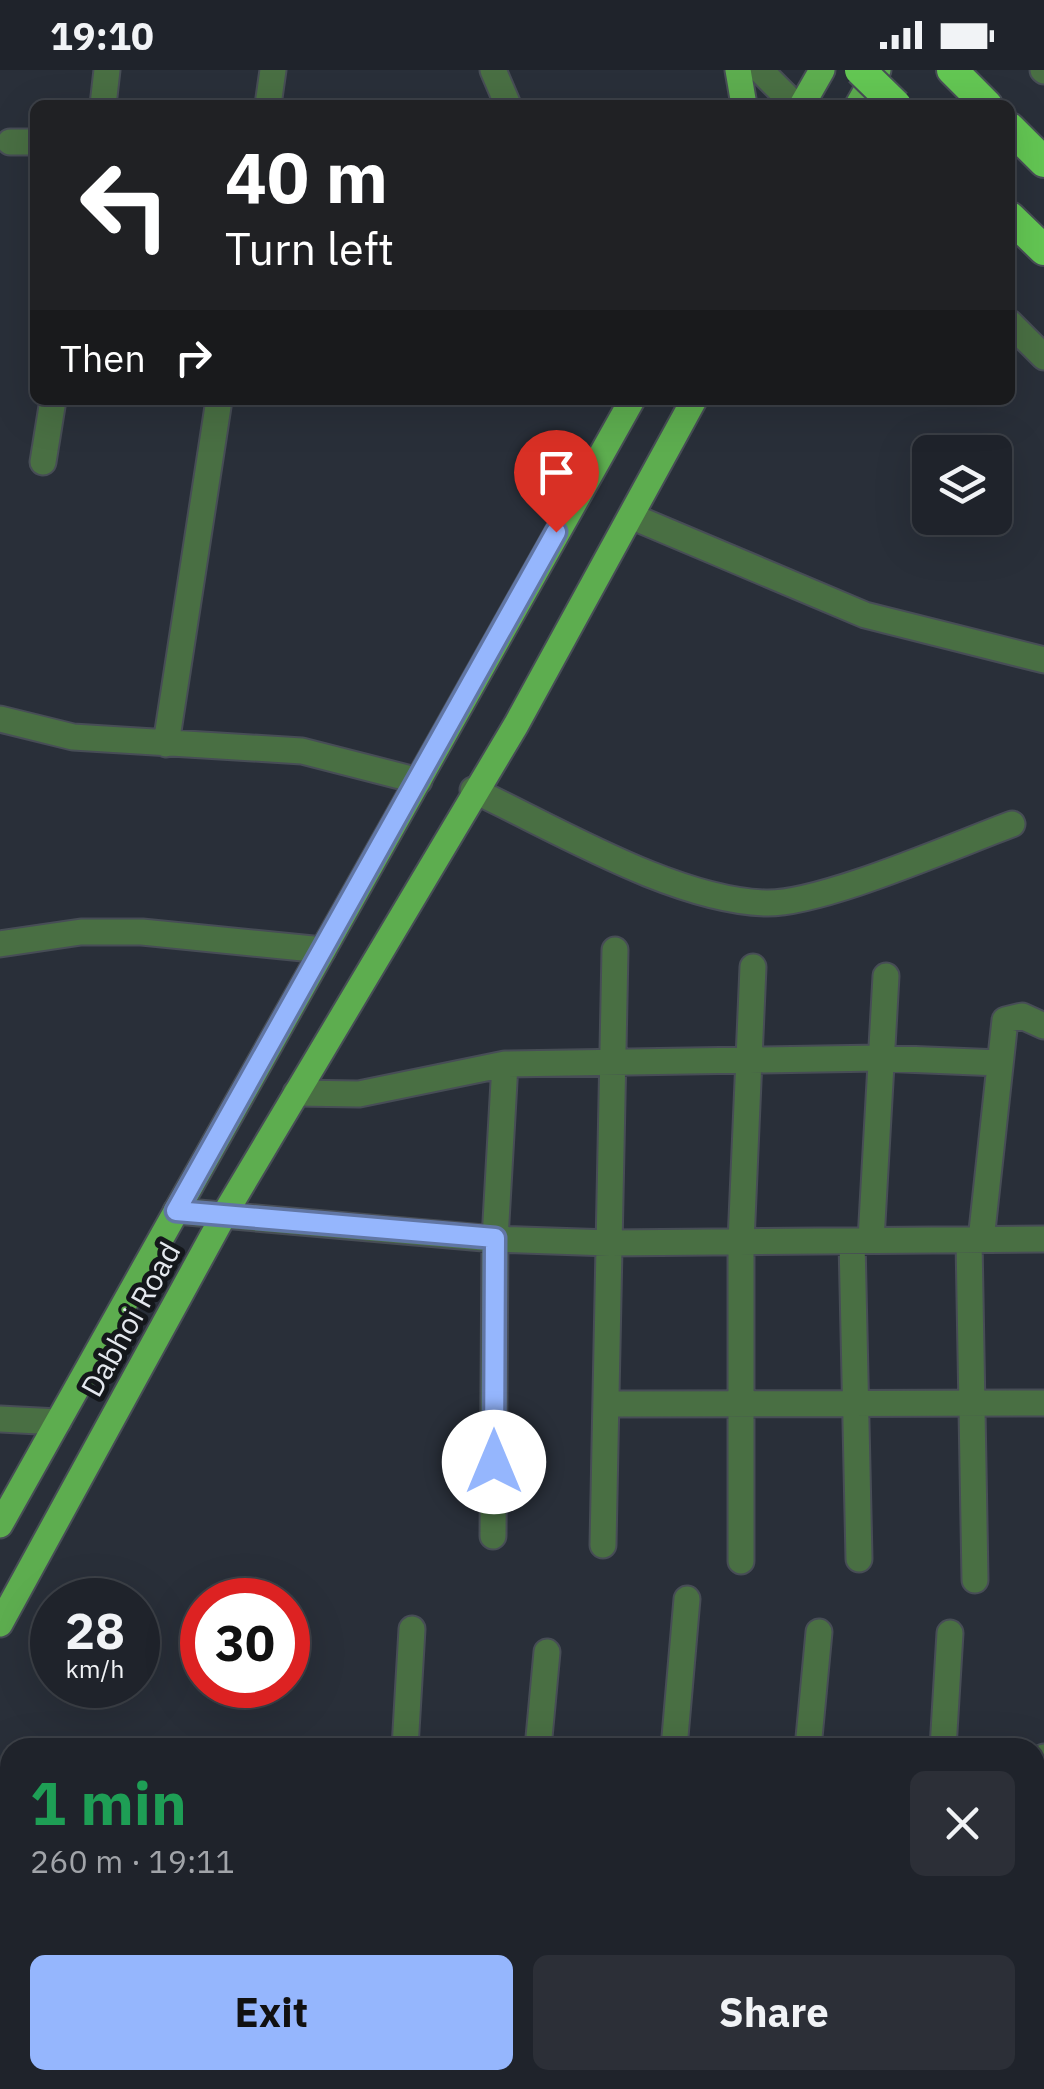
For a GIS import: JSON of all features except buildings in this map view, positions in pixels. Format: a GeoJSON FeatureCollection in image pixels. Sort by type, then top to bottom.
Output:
{"type":"FeatureCollection","features":[{"type":"Feature","properties":{"kind":"highway"},"geometry":{"type":"LineString","coordinates":[[860,70],[891,100]]}},
{"type":"Feature","properties":{"kind":"highway"},"geometry":{"type":"LineString","coordinates":[[952,70],[983,100]]}},
{"type":"Feature","properties":{"kind":"highway"},"geometry":{"type":"LineString","coordinates":[[1015,133],[1044,162]]}},
{"type":"Feature","properties":{"kind":"highway"},"geometry":{"type":"LineString","coordinates":[[1015,222],[1044,250]]}},
{"type":"Feature","properties":{"kind":"main road"},"geometry":{"type":"LineString","coordinates":[[738,70],[743,100]]}},
{"type":"Feature","properties":{"kind":"main road"},"geometry":{"type":"LineString","coordinates":[[802,100],[822,70]]}},
{"type":"Feature","properties":{"kind":"main road"},"geometry":{"type":"LineString","coordinates":[[861,100],[878,70]]}},
{"type":"Feature","properties":{"kind":"main road","name":"Dabhoi Road"},"geometry":{"type":"LineString","coordinates":[[0,1525],[629,405]]}},
{"type":"Feature","properties":{"kind":"main road","name":"Dabhoi Road"},"geometry":{"type":"LineString","coordinates":[[0,1624],[224,1215],[473,790],[516,725],[691,405]]}},
{"type":"Feature","properties":{"kind":"street"},"geometry":{"type":"LineString","coordinates":[[104,100],[107,70]]}},
{"type":"Feature","properties":{"kind":"street"},"geometry":{"type":"LineString","coordinates":[[269,100],[273,70]]}},
{"type":"Feature","properties":{"kind":"street"},"geometry":{"type":"LineString","coordinates":[[493,70],[506,100]]}},
{"type":"Feature","properties":{"kind":"street"},"geometry":{"type":"LineString","coordinates":[[760,70],[793,100]]}},
{"type":"Feature","properties":{"kind":"street"},"geometry":{"type":"LineString","coordinates":[[1015,328],[1044,357]]}},
{"type":"Feature","properties":{"kind":"street"},"geometry":{"type":"LineString","coordinates":[[42,462],[52,405]]}},
{"type":"Feature","properties":{"kind":"street"},"geometry":{"type":"LineString","coordinates":[[166,744],[218,405]]}},
{"type":"Feature","properties":{"kind":"street"},"geometry":{"type":"LineString","coordinates":[[633,517],[865,615],[1044,660]]}},
{"type":"Feature","properties":{"kind":"street"},"geometry":{"type":"LineString","coordinates":[[0,719],[73,737],[302,751],[419,781]]}},
{"type":"Feature","properties":{"kind":"street"},"geometry":{"type":"LineString","coordinates":[[473,790],[672,883],[714,896],[768,904],[825,892],[1012,824]]}},
{"type":"Feature","properties":{"kind":"street"},"geometry":{"type":"LineString","coordinates":[[0,944],[81,932],[142,932],[324,950]]}},
{"type":"Feature","properties":{"kind":"street"},"geometry":{"type":"LineString","coordinates":[[603,1544],[615,950]]}},
{"type":"Feature","properties":{"kind":"street"},"geometry":{"type":"LineString","coordinates":[[740,1561],[741,1242],[753,967]]}},
{"type":"Feature","properties":{"kind":"street"},"geometry":{"type":"LineString","coordinates":[[858,1558],[855,1401],[862,1241],[886,976]]}},
{"type":"Feature","properties":{"kind":"street"},"geometry":{"type":"LineString","coordinates":[[975,1580],[975,1240],[1005,1020],[1022,1016],[1044,1026]]}},
{"type":"Feature","properties":{"kind":"street"},"geometry":{"type":"LineString","coordinates":[[296,1093],[358,1094],[505,1064],[879,1058],[1000,1062]]}},
{"type":"Feature","properties":{"kind":"street"},"geometry":{"type":"LineString","coordinates":[[493,1536],[495,1238],[505,1064]]}},
{"type":"Feature","properties":{"kind":"street"},"geometry":{"type":"LineString","coordinates":[[176,1211],[610,1244],[1044,1239]]}},
{"type":"Feature","properties":{"kind":"street"},"geometry":{"type":"LineString","coordinates":[[606,1404],[1044,1403]]}},
{"type":"Feature","properties":{"kind":"street"},"geometry":{"type":"LineString","coordinates":[[0,1419],[58,1422]]}},
{"type":"Feature","properties":{"kind":"street"},"geometry":{"type":"LineString","coordinates":[[675,1738],[687,1599]]}},
{"type":"Feature","properties":{"kind":"street"},"geometry":{"type":"LineString","coordinates":[[405,1738],[412,1629]]}},
{"type":"Feature","properties":{"kind":"street"},"geometry":{"type":"LineString","coordinates":[[809,1738],[819,1632]]}},
{"type":"Feature","properties":{"kind":"street"},"geometry":{"type":"LineString","coordinates":[[944,1738],[950,1633]]}},
{"type":"Feature","properties":{"kind":"street"},"geometry":{"type":"LineString","coordinates":[[539,1738],[547,1652]]}},
{"type":"Feature","properties":{"kind":"route"},"geometry":{"type":"LineString","coordinates":[[494,1462],[495,1238],[176,1211],[556,532]]}}]}
